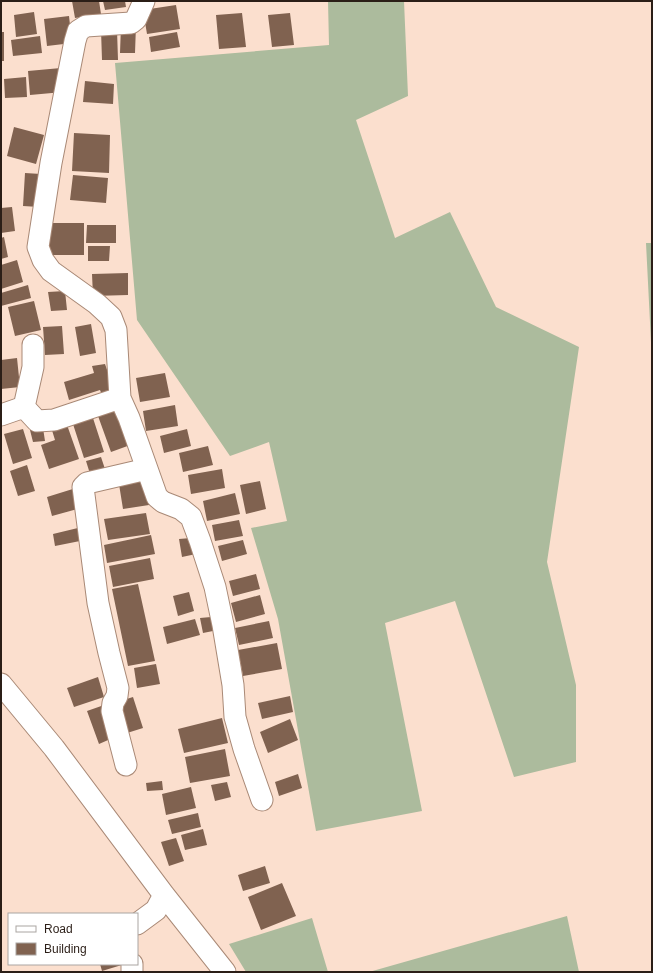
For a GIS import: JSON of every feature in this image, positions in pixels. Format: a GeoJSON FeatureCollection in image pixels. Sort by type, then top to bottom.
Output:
{"type":"FeatureCollection","features":[{"type":"Feature","properties":{"kind":"street"},"geometry":{"type":"LineString","coordinates":[[145,1],[136,19],[131,23],[86,26],[78,31],[51,163],[38,247],[43,260],[51,271],[97,304],[111,318],[116,330],[120,398],[129,418],[157,497],[164,502],[181,509],[191,517],[215,587],[234,685],[235,717],[244,749],[262,800]]}},
{"type":"Feature","properties":{"kind":"street"},"geometry":{"type":"LineString","coordinates":[[24,407],[33,367],[33,345]]}},
{"type":"Feature","properties":{"kind":"street"},"geometry":{"type":"LineString","coordinates":[[24,407],[37,421],[54,420],[120,398]]}},
{"type":"Feature","properties":{"kind":"street"},"geometry":{"type":"LineString","coordinates":[[1,415],[24,407]]}},
{"type":"Feature","properties":{"kind":"street"},"geometry":{"type":"LineString","coordinates":[[126,765],[112,712],[113,703],[117,696],[118,688],[98,603],[83,487],[87,483],[147,469]]}},
{"type":"Feature","properties":{"kind":"street"},"geometry":{"type":"LineString","coordinates":[[1,684],[54,748],[160,903],[225,972]]}},
{"type":"Feature","properties":{"kind":"street"},"geometry":{"type":"LineString","coordinates":[[138,923],[160,903]]}},
{"type":"Feature","properties":{"kind":"green space"},"geometry":{"type":"Polygon","coordinates":[[[328,1],[404,1],[408,96],[356,120],[395,238],[450,212],[496,307],[579,347],[547,562],[576,685],[576,762],[514,777],[455,601],[385,623],[422,811],[316,831],[278,619],[251,528],[287,521],[269,442],[230,456],[137,320],[115,63],[329,45],[328,1]]]}},
{"type":"Feature","properties":{"kind":"green space"},"geometry":{"type":"Polygon","coordinates":[[[646,243],[652,243],[652,362],[646,243]]]}},
{"type":"Feature","properties":{"kind":"green space"},"geometry":{"type":"Polygon","coordinates":[[[567,916],[579,972],[369,972],[567,916]]]}},
{"type":"Feature","properties":{"kind":"green space"},"geometry":{"type":"Polygon","coordinates":[[[312,918],[328,972],[246,972],[229,944],[312,918]]]}},
{"type":"Feature","properties":{"kind":"building"},"geometry":{"type":"Polygon","coordinates":[[[72,1],[99,1],[101,14],[75,18],[72,1]]]}},
{"type":"Feature","properties":{"kind":"building"},"geometry":{"type":"Polygon","coordinates":[[[103,1],[125,1],[126,7],[105,10],[103,1]]]}},
{"type":"Feature","properties":{"kind":"building"},"geometry":{"type":"Polygon","coordinates":[[[176,5],[180,29],[147,34],[143,10],[176,5]]]}},
{"type":"Feature","properties":{"kind":"building"},"geometry":{"type":"Polygon","coordinates":[[[34,12],[37,34],[16,37],[14,15],[34,12]]]}},
{"type":"Feature","properties":{"kind":"building"},"geometry":{"type":"Polygon","coordinates":[[[242,13],[246,47],[219,49],[216,15],[242,13]]]}},
{"type":"Feature","properties":{"kind":"building"},"geometry":{"type":"Polygon","coordinates":[[[290,13],[294,45],[272,47],[268,15],[290,13]]]}},
{"type":"Feature","properties":{"kind":"building"},"geometry":{"type":"Polygon","coordinates":[[[69,16],[72,43],[47,46],[44,19],[69,16]]]}},
{"type":"Feature","properties":{"kind":"building"},"geometry":{"type":"Polygon","coordinates":[[[121,25],[136,25],[135,53],[120,53],[121,25]]]}},
{"type":"Feature","properties":{"kind":"building"},"geometry":{"type":"Polygon","coordinates":[[[101,30],[117,30],[118,60],[102,60],[101,30]]]}},
{"type":"Feature","properties":{"kind":"building"},"geometry":{"type":"Polygon","coordinates":[[[1,32],[4,32],[4,61],[1,61],[1,32]]]}},
{"type":"Feature","properties":{"kind":"building"},"geometry":{"type":"Polygon","coordinates":[[[177,32],[180,47],[151,52],[149,37],[177,32]]]}},
{"type":"Feature","properties":{"kind":"building"},"geometry":{"type":"Polygon","coordinates":[[[40,36],[42,53],[13,56],[11,40],[40,36]]]}},
{"type":"Feature","properties":{"kind":"building"},"geometry":{"type":"Polygon","coordinates":[[[61,68],[63,92],[30,95],[28,71],[61,68]]]}},
{"type":"Feature","properties":{"kind":"building"},"geometry":{"type":"Polygon","coordinates":[[[26,77],[27,97],[5,98],[4,79],[26,77]]]}},
{"type":"Feature","properties":{"kind":"building"},"geometry":{"type":"Polygon","coordinates":[[[85,81],[114,84],[113,104],[83,102],[85,81]]]}},
{"type":"Feature","properties":{"kind":"building"},"geometry":{"type":"Polygon","coordinates":[[[14,127],[44,135],[36,164],[7,156],[14,127]]]}},
{"type":"Feature","properties":{"kind":"building"},"geometry":{"type":"Polygon","coordinates":[[[74,133],[110,135],[109,173],[72,171],[74,133]]]}},
{"type":"Feature","properties":{"kind":"building"},"geometry":{"type":"Polygon","coordinates":[[[25,173],[41,174],[39,207],[23,206],[25,173]]]}},
{"type":"Feature","properties":{"kind":"building"},"geometry":{"type":"Polygon","coordinates":[[[73,175],[108,178],[106,203],[70,200],[73,175]]]}},
{"type":"Feature","properties":{"kind":"building"},"geometry":{"type":"Polygon","coordinates":[[[12,207],[15,231],[1,233],[1,208],[12,207]]]}},
{"type":"Feature","properties":{"kind":"building"},"geometry":{"type":"Polygon","coordinates":[[[43,223],[84,223],[84,255],[43,255],[43,223]]]}},
{"type":"Feature","properties":{"kind":"building"},"geometry":{"type":"Polygon","coordinates":[[[87,225],[116,225],[116,243],[86,243],[87,225]]]}},
{"type":"Feature","properties":{"kind":"building"},"geometry":{"type":"Polygon","coordinates":[[[4,237],[8,257],[1,259],[1,238],[4,237]]]}},
{"type":"Feature","properties":{"kind":"building"},"geometry":{"type":"Polygon","coordinates":[[[88,246],[110,246],[109,261],[88,261],[88,246]]]}},
{"type":"Feature","properties":{"kind":"building"},"geometry":{"type":"Polygon","coordinates":[[[17,260],[23,282],[1,289],[1,265],[17,260]]]}},
{"type":"Feature","properties":{"kind":"building"},"geometry":{"type":"Polygon","coordinates":[[[128,273],[128,295],[93,296],[92,274],[128,273]]]}},
{"type":"Feature","properties":{"kind":"building"},"geometry":{"type":"Polygon","coordinates":[[[28,285],[31,298],[1,306],[1,293],[28,285]]]}},
{"type":"Feature","properties":{"kind":"building"},"geometry":{"type":"Polygon","coordinates":[[[65,291],[67,310],[51,311],[48,292],[65,291]]]}},
{"type":"Feature","properties":{"kind":"building"},"geometry":{"type":"Polygon","coordinates":[[[34,301],[41,330],[15,336],[8,307],[34,301]]]}},
{"type":"Feature","properties":{"kind":"building"},"geometry":{"type":"Polygon","coordinates":[[[91,324],[96,353],[80,356],[75,327],[91,324]]]}},
{"type":"Feature","properties":{"kind":"building"},"geometry":{"type":"Polygon","coordinates":[[[62,326],[64,354],[45,355],[43,327],[62,326]]]}},
{"type":"Feature","properties":{"kind":"building"},"geometry":{"type":"Polygon","coordinates":[[[17,358],[20,387],[1,389],[1,360],[17,358]]]}},
{"type":"Feature","properties":{"kind":"building"},"geometry":{"type":"Polygon","coordinates":[[[105,364],[114,390],[102,395],[100,390],[69,400],[64,382],[94,373],[92,366],[105,364]]]}},
{"type":"Feature","properties":{"kind":"building"},"geometry":{"type":"Polygon","coordinates":[[[165,373],[170,397],[140,402],[136,378],[165,373]]]}},
{"type":"Feature","properties":{"kind":"building"},"geometry":{"type":"Polygon","coordinates":[[[175,405],[178,426],[146,431],[143,411],[175,405]]]}},
{"type":"Feature","properties":{"kind":"building"},"geometry":{"type":"Polygon","coordinates":[[[120,408],[133,444],[111,452],[98,416],[120,408]]]}},
{"type":"Feature","properties":{"kind":"building"},"geometry":{"type":"Polygon","coordinates":[[[92,415],[104,452],[84,458],[72,421],[92,415]]]}},
{"type":"Feature","properties":{"kind":"building"},"geometry":{"type":"Polygon","coordinates":[[[66,422],[79,459],[49,469],[41,445],[55,440],[51,427],[66,422]]]}},
{"type":"Feature","properties":{"kind":"building"},"geometry":{"type":"Polygon","coordinates":[[[43,428],[45,441],[33,442],[30,430],[43,428]]]}},
{"type":"Feature","properties":{"kind":"building"},"geometry":{"type":"Polygon","coordinates":[[[23,429],[32,458],[13,464],[4,434],[23,429]]]}},
{"type":"Feature","properties":{"kind":"building"},"geometry":{"type":"Polygon","coordinates":[[[187,429],[191,446],[164,453],[160,436],[187,429]]]}},
{"type":"Feature","properties":{"kind":"building"},"geometry":{"type":"Polygon","coordinates":[[[208,446],[213,465],[183,472],[179,453],[208,446]]]}},
{"type":"Feature","properties":{"kind":"building"},"geometry":{"type":"Polygon","coordinates":[[[101,457],[106,472],[91,477],[86,461],[101,457]]]}},
{"type":"Feature","properties":{"kind":"building"},"geometry":{"type":"Polygon","coordinates":[[[27,465],[35,491],[18,496],[10,471],[27,465]]]}},
{"type":"Feature","properties":{"kind":"building"},"geometry":{"type":"Polygon","coordinates":[[[222,469],[225,488],[191,494],[188,475],[222,469]]]}},
{"type":"Feature","properties":{"kind":"building"},"geometry":{"type":"Polygon","coordinates":[[[144,475],[149,505],[123,509],[118,478],[144,475]]]}},
{"type":"Feature","properties":{"kind":"building"},"geometry":{"type":"Polygon","coordinates":[[[260,481],[266,509],[246,514],[240,485],[260,481]]]}},
{"type":"Feature","properties":{"kind":"building"},"geometry":{"type":"Polygon","coordinates":[[[76,488],[81,508],[52,516],[47,497],[76,488]]]}},
{"type":"Feature","properties":{"kind":"building"},"geometry":{"type":"Polygon","coordinates":[[[235,493],[240,514],[207,521],[203,501],[235,493]]]}},
{"type":"Feature","properties":{"kind":"building"},"geometry":{"type":"Polygon","coordinates":[[[146,513],[150,534],[108,540],[104,519],[146,513]]]}},
{"type":"Feature","properties":{"kind":"building"},"geometry":{"type":"Polygon","coordinates":[[[239,520],[243,536],[215,541],[212,525],[239,520]]]}},
{"type":"Feature","properties":{"kind":"building"},"geometry":{"type":"Polygon","coordinates":[[[82,527],[85,540],[55,546],[53,534],[82,527]]]}},
{"type":"Feature","properties":{"kind":"building"},"geometry":{"type":"Polygon","coordinates":[[[151,535],[155,554],[107,563],[104,545],[151,535]]]}},
{"type":"Feature","properties":{"kind":"building"},"geometry":{"type":"Polygon","coordinates":[[[191,538],[196,554],[182,557],[179,539],[191,538]]]}},
{"type":"Feature","properties":{"kind":"building"},"geometry":{"type":"Polygon","coordinates":[[[243,540],[247,554],[222,561],[218,546],[243,540]]]}},
{"type":"Feature","properties":{"kind":"building"},"geometry":{"type":"Polygon","coordinates":[[[150,558],[154,579],[113,587],[109,566],[150,558]]]}},
{"type":"Feature","properties":{"kind":"building"},"geometry":{"type":"Polygon","coordinates":[[[256,574],[260,589],[233,596],[229,581],[256,574]]]}},
{"type":"Feature","properties":{"kind":"building"},"geometry":{"type":"Polygon","coordinates":[[[138,584],[155,661],[128,666],[112,589],[138,584]]]}},
{"type":"Feature","properties":{"kind":"building"},"geometry":{"type":"Polygon","coordinates":[[[189,592],[194,611],[178,616],[173,596],[189,592]]]}},
{"type":"Feature","properties":{"kind":"building"},"geometry":{"type":"Polygon","coordinates":[[[260,595],[265,614],[236,622],[231,603],[260,595]]]}},
{"type":"Feature","properties":{"kind":"building"},"geometry":{"type":"Polygon","coordinates":[[[211,617],[213,631],[203,633],[200,618],[211,617]]]}},
{"type":"Feature","properties":{"kind":"building"},"geometry":{"type":"Polygon","coordinates":[[[195,619],[200,635],[167,644],[163,627],[195,619]]]}},
{"type":"Feature","properties":{"kind":"building"},"geometry":{"type":"Polygon","coordinates":[[[269,621],[273,638],[239,645],[235,628],[269,621]]]}},
{"type":"Feature","properties":{"kind":"building"},"geometry":{"type":"Polygon","coordinates":[[[277,643],[282,669],[243,676],[238,650],[277,643]]]}},
{"type":"Feature","properties":{"kind":"building"},"geometry":{"type":"Polygon","coordinates":[[[156,664],[160,684],[137,688],[134,668],[156,664]]]}},
{"type":"Feature","properties":{"kind":"building"},"geometry":{"type":"Polygon","coordinates":[[[98,677],[104,697],[74,707],[67,688],[98,677]]]}},
{"type":"Feature","properties":{"kind":"building"},"geometry":{"type":"Polygon","coordinates":[[[290,696],[293,712],[262,719],[258,703],[290,696]]]}},
{"type":"Feature","properties":{"kind":"building"},"geometry":{"type":"Polygon","coordinates":[[[133,697],[143,728],[127,733],[117,702],[133,697]]]}},
{"type":"Feature","properties":{"kind":"building"},"geometry":{"type":"Polygon","coordinates":[[[107,704],[115,737],[99,744],[87,711],[107,704]]]}},
{"type":"Feature","properties":{"kind":"building"},"geometry":{"type":"Polygon","coordinates":[[[222,718],[228,743],[184,753],[178,729],[222,718]]]}},
{"type":"Feature","properties":{"kind":"building"},"geometry":{"type":"Polygon","coordinates":[[[290,719],[298,740],[268,753],[260,732],[290,719]]]}},
{"type":"Feature","properties":{"kind":"building"},"geometry":{"type":"Polygon","coordinates":[[[225,749],[230,776],[190,783],[185,757],[225,749]]]}},
{"type":"Feature","properties":{"kind":"building"},"geometry":{"type":"Polygon","coordinates":[[[298,774],[302,788],[279,796],[275,782],[298,774]]]}},
{"type":"Feature","properties":{"kind":"building"},"geometry":{"type":"Polygon","coordinates":[[[162,781],[163,790],[147,791],[146,783],[162,781]]]}},
{"type":"Feature","properties":{"kind":"building"},"geometry":{"type":"Polygon","coordinates":[[[227,782],[231,797],[215,801],[211,785],[227,782]]]}},
{"type":"Feature","properties":{"kind":"building"},"geometry":{"type":"Polygon","coordinates":[[[191,787],[196,808],[166,815],[162,794],[191,787]]]}},
{"type":"Feature","properties":{"kind":"building"},"geometry":{"type":"Polygon","coordinates":[[[198,813],[201,827],[172,834],[168,820],[198,813]]]}},
{"type":"Feature","properties":{"kind":"building"},"geometry":{"type":"Polygon","coordinates":[[[203,829],[207,845],[185,850],[181,835],[203,829]]]}},
{"type":"Feature","properties":{"kind":"building"},"geometry":{"type":"Polygon","coordinates":[[[176,838],[184,861],[169,866],[161,842],[176,838]]]}},
{"type":"Feature","properties":{"kind":"building"},"geometry":{"type":"Polygon","coordinates":[[[265,866],[270,883],[243,891],[238,875],[265,866]]]}},
{"type":"Feature","properties":{"kind":"building"},"geometry":{"type":"Polygon","coordinates":[[[282,883],[296,916],[261,930],[248,897],[282,883]]]}},
{"type":"Feature","properties":{"kind":"building"},"geometry":{"type":"Polygon","coordinates":[[[100,965],[122,965],[102,971],[100,965]]]}}]}
